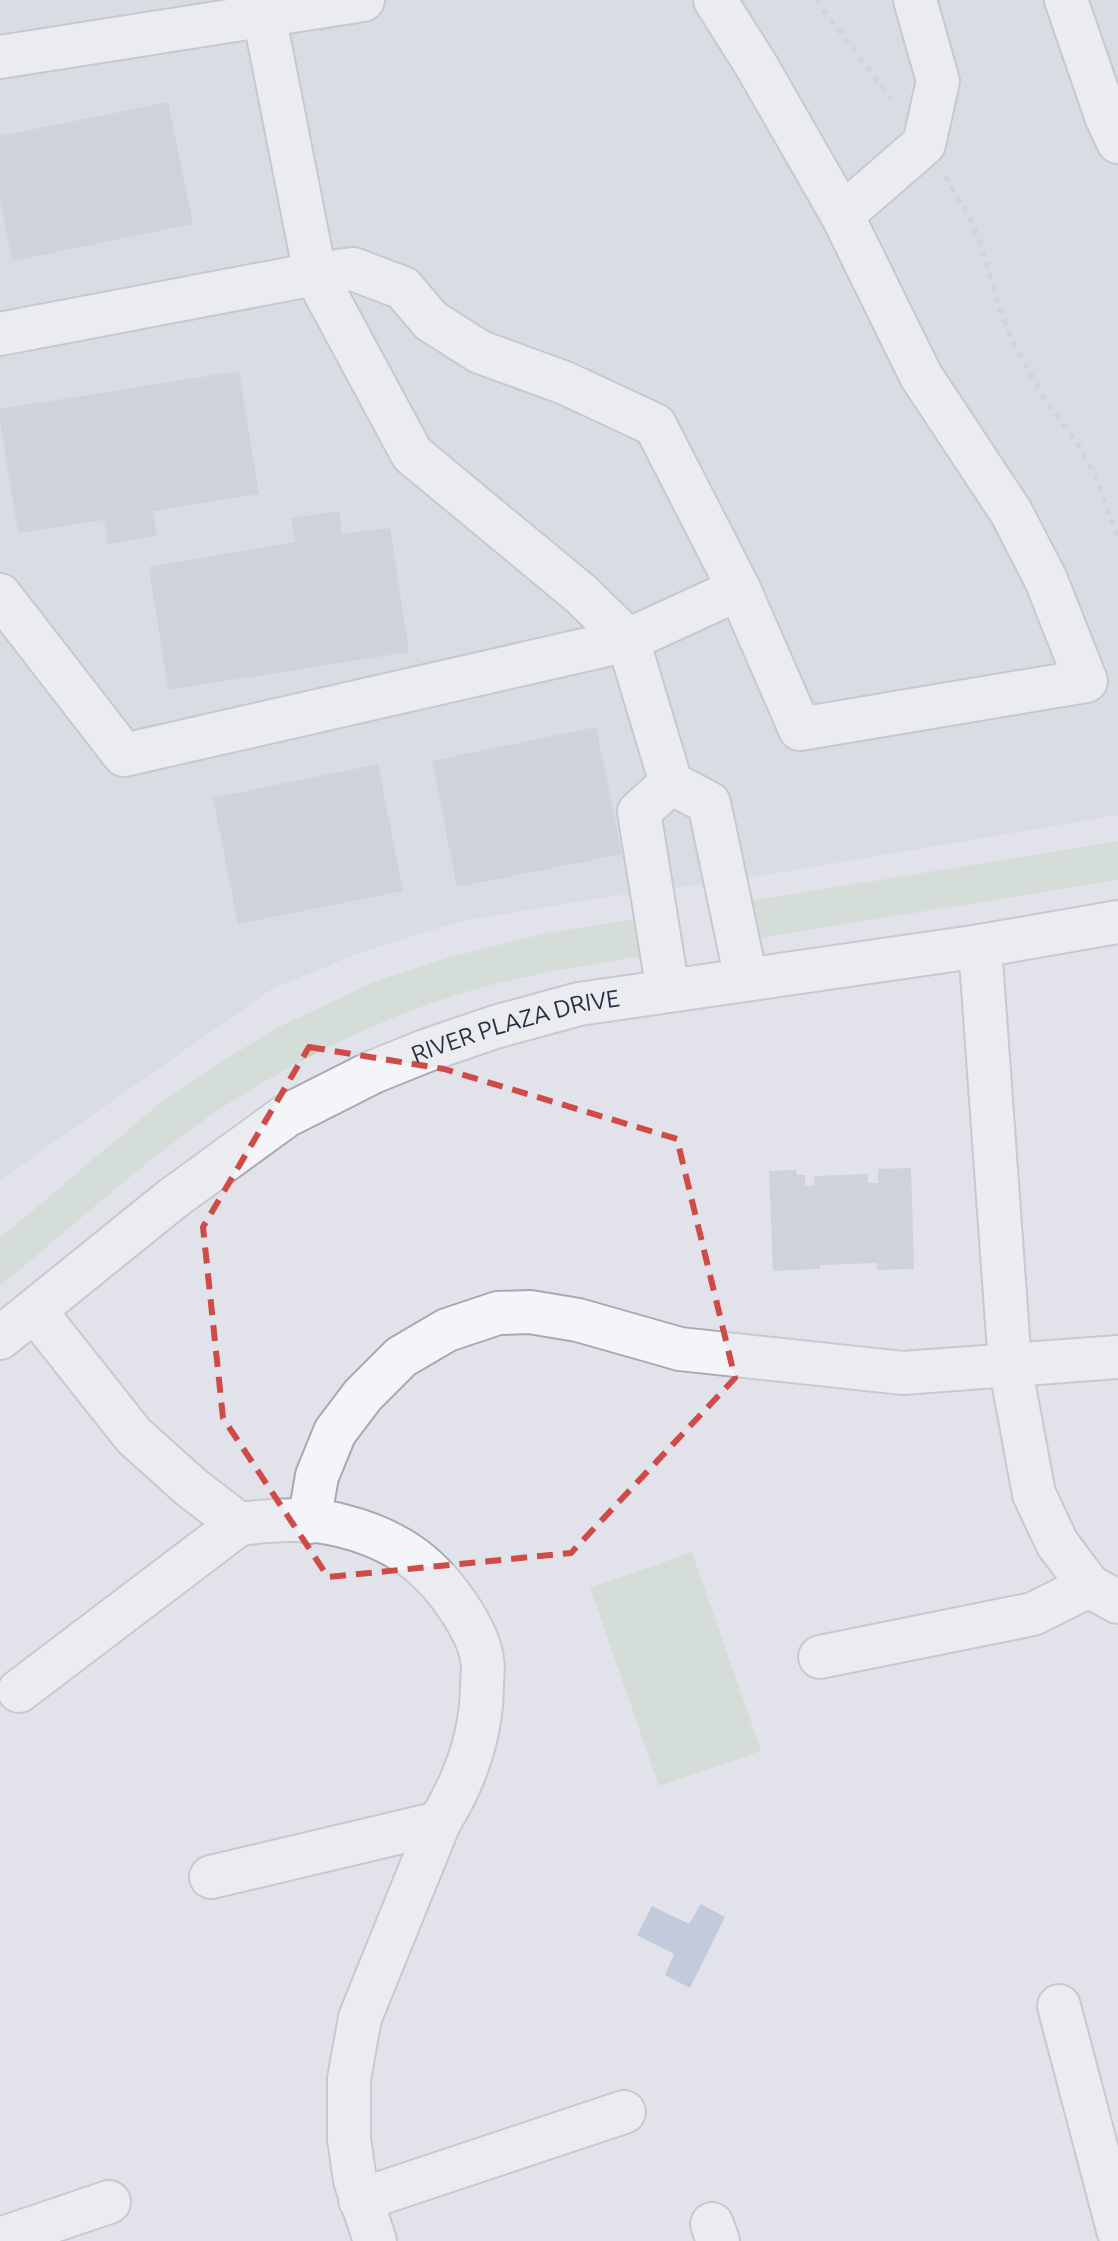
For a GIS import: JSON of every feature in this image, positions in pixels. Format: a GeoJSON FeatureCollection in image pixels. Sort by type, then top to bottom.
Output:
{"type":"FeatureCollection","features":[{"type":"Feature","properties":{"kind":"street"},"geometry":{"type":"LineString","coordinates":[[0,57],[363,0]]}},
{"type":"Feature","properties":{"kind":"street"},"geometry":{"type":"LineString","coordinates":[[0,334],[353,269],[403,288],[431,321],[480,352],[565,383],[655,425],[739,589],[800,729],[1086,681],[1046,580],[1011,512],[921,376],[842,215],[764,78],[715,0]]}},
{"type":"Feature","properties":{"kind":"street"},"geometry":{"type":"LineString","coordinates":[[842,215],[924,144],[938,81],[915,0]]}},
{"type":"Feature","properties":{"kind":"street"},"geometry":{"type":"LineString","coordinates":[[1066,0],[1118,142]]}},
{"type":"Feature","properties":{"kind":"street"},"geometry":{"type":"LineString","coordinates":[[264,15],[315,274],[412,454],[581,594],[628,640],[671,783],[709,803],[746,979]]}},
{"type":"Feature","properties":{"kind":"street"},"geometry":{"type":"LineString","coordinates":[[0,595],[124,755],[628,640],[739,589]]}},
{"type":"Feature","properties":{"kind":"street"},"geometry":{"type":"LineString","coordinates":[[668,991],[639,812],[671,783]]}},
{"type":"Feature","properties":{"kind":"street","name":"RIVER PLAZA DRIVE"},"geometry":{"type":"LineString","coordinates":[[0,1338],[172,1199],[286,1116],[373,1072],[495,1027],[579,1004],[980,946],[1118,922]]}},
{"type":"Feature","properties":{"kind":"street"},"geometry":{"type":"LineString","coordinates":[[820,1657],[1033,1614],[1103,1594],[1057,1543],[1034,1494],[1010,1365],[980,946]]}},
{"type":"Feature","properties":{"kind":"street"},"geometry":{"type":"LineString","coordinates":[[35,1311],[134,1436],[192,1488],[239,1524]]}},
{"type":"Feature","properties":{"kind":"street"},"geometry":{"type":"LineString","coordinates":[[309,1522],[317,1476],[335,1432],[363,1395],[401,1357],[424,1343],[447,1330],[498,1313],[530,1312],[578,1320],[680,1349],[903,1373],[1118,1357]]}},
{"type":"Feature","properties":{"kind":"street"},"geometry":{"type":"LineString","coordinates":[[19,1691],[239,1524],[281,1519],[341,1525],[386,1540],[425,1566],[447,1589],[472,1629],[482,1659],[482,1697],[477,1735],[465,1771],[439,1823],[360,2018],[349,2079],[349,2124],[355,2180],[375,2241]]}},
{"type":"Feature","properties":{"kind":"street"},"geometry":{"type":"LineString","coordinates":[[211,1877],[439,1823]]}},
{"type":"Feature","properties":{"kind":"street"},"geometry":{"type":"LineString","coordinates":[[1059,2006],[1118,2230]]}},
{"type":"Feature","properties":{"kind":"street"},"geometry":{"type":"LineString","coordinates":[[360,2200],[624,2112]]}},
{"type":"Feature","properties":{"kind":"street"},"geometry":{"type":"LineString","coordinates":[[0,2239],[109,2202]]}},
{"type":"Feature","properties":{"kind":"path"},"geometry":{"type":"LineString","coordinates":[[816,0],[924,144],[967,213],[1014,344],[1044,398],[1077,443],[1095,475],[1118,537]]}},
{"type":"Feature","properties":{"kind":"highlighted area"},"geometry":{"type":"Polygon","coordinates":[[[309,1047],[444,1069],[677,1139],[735,1378],[571,1553],[328,1577],[223,1418],[203,1227],[309,1047]]]}},
{"type":"Feature","properties":{"kind":"shaded area"},"geometry":{"type":"Polygon","coordinates":[[[0,0],[1118,0],[1118,815],[749,878],[613,896],[457,922],[357,954],[272,989],[0,1180],[0,0]]]}},
{"type":"Feature","properties":{"kind":"green space"},"geometry":{"type":"Polygon","coordinates":[[[1118,841],[1118,880],[754,939],[745,902],[1118,841]]]}},
{"type":"Feature","properties":{"kind":"green space"},"geometry":{"type":"Polygon","coordinates":[[[644,918],[646,955],[529,976],[455,996],[349,1037],[282,1072],[182,1136],[0,1286],[0,1238],[160,1103],[277,1028],[376,981],[443,959],[551,932],[644,918]]]}},
{"type":"Feature","properties":{"kind":"green space"},"geometry":{"type":"Polygon","coordinates":[[[692,1552],[761,1751],[659,1786],[590,1588],[692,1552]]]}},
{"type":"Feature","properties":{"kind":"water"},"geometry":{"type":"Polygon","coordinates":[[[701,1904],[725,1917],[690,1988],[665,1975],[674,1954],[637,1935],[652,1906],[689,1924],[701,1904]]]}},
{"type":"Feature","properties":{"kind":"building"},"geometry":{"type":"Polygon","coordinates":[[[168,102],[193,224],[12,261],[0,201],[0,136],[168,102]]]}},
{"type":"Feature","properties":{"kind":"building"},"geometry":{"type":"Polygon","coordinates":[[[239,371],[259,494],[153,511],[157,536],[108,544],[104,520],[18,533],[0,409],[239,371]]]}},
{"type":"Feature","properties":{"kind":"building"},"geometry":{"type":"Polygon","coordinates":[[[339,511],[342,534],[390,528],[409,652],[168,690],[149,567],[295,542],[291,518],[339,511]]]}},
{"type":"Feature","properties":{"kind":"building"},"geometry":{"type":"Polygon","coordinates":[[[596,727],[622,854],[457,887],[432,761],[596,727]]]}},
{"type":"Feature","properties":{"kind":"building"},"geometry":{"type":"Polygon","coordinates":[[[378,764],[403,891],[238,924],[213,798],[378,764]]]}},
{"type":"Feature","properties":{"kind":"building"},"geometry":{"type":"Polygon","coordinates":[[[911,1168],[914,1269],[877,1270],[877,1263],[773,1271],[769,1171],[796,1170],[797,1175],[805,1175],[805,1186],[815,1185],[814,1176],[868,1174],[868,1183],[878,1183],[878,1169],[911,1168]]]}}]}
